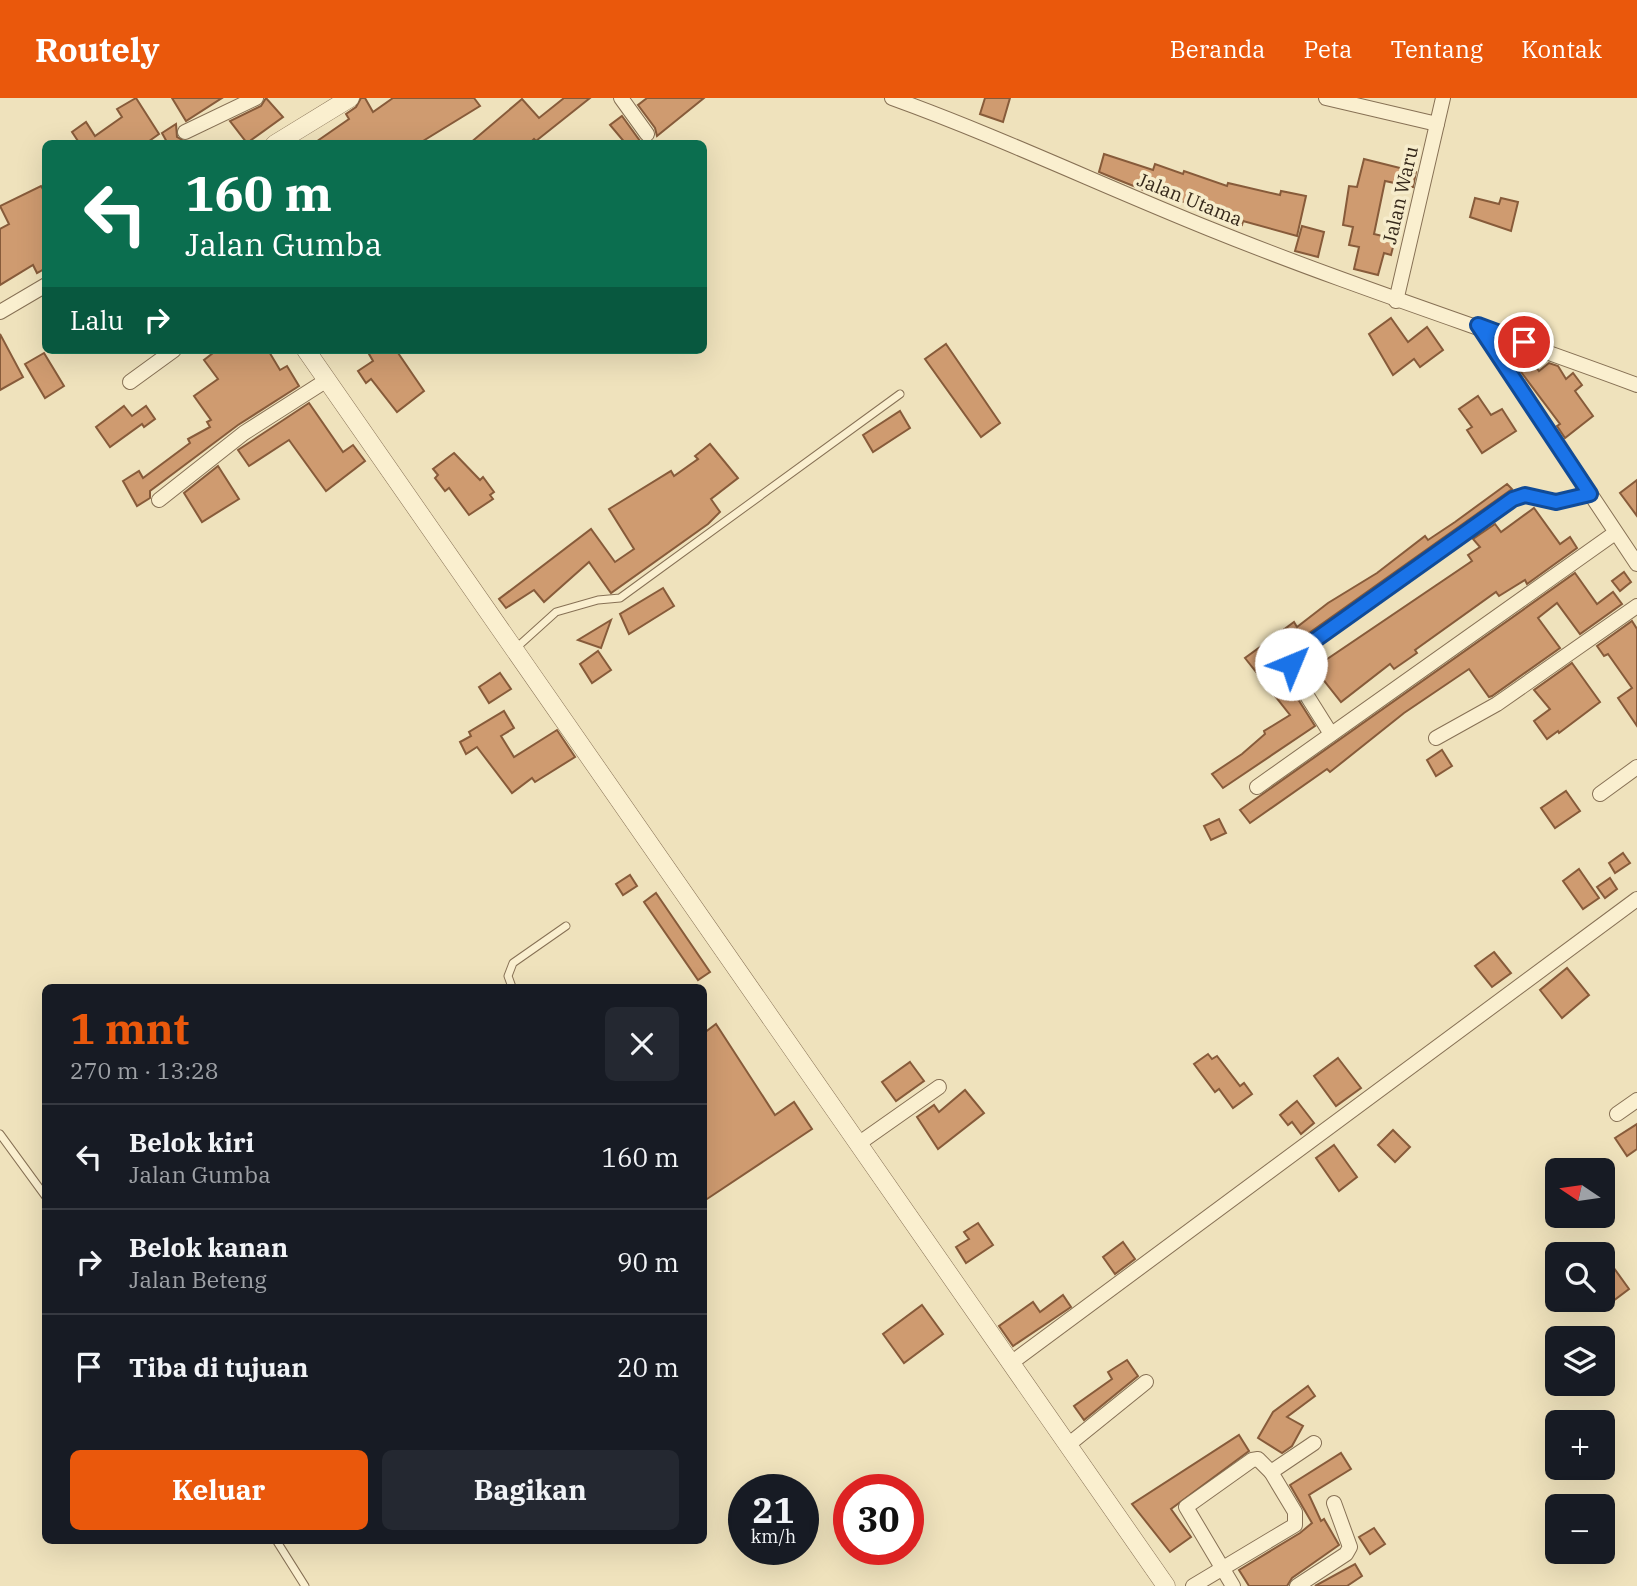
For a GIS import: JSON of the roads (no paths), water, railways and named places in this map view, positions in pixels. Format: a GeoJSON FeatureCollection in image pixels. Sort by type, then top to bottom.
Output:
{"type":"FeatureCollection","features":[{"type":"Feature","properties":{"kind":"street"},"geometry":{"type":"LineString","coordinates":[[185,132],[256,98]]}},
{"type":"Feature","properties":{"kind":"street"},"geometry":{"type":"LineString","coordinates":[[282,140],[350,98]]}},
{"type":"Feature","properties":{"kind":"street"},"geometry":{"type":"LineString","coordinates":[[621,98],[648,134]]}},
{"type":"Feature","properties":{"kind":"street","name":"Jalan Utama"},"geometry":{"type":"LineString","coordinates":[[892,98],[950,119],[1209,229],[1396,301],[1478,325],[1637,385]]}},
{"type":"Feature","properties":{"kind":"street"},"geometry":{"type":"LineString","coordinates":[[1326,98],[1437,124]]}},
{"type":"Feature","properties":{"kind":"street","name":"Jalan Waru"},"geometry":{"type":"LineString","coordinates":[[1396,301],[1443,98]]}},
{"type":"Feature","properties":{"kind":"street"},"geometry":{"type":"LineString","coordinates":[[0,312],[42,287]]}},
{"type":"Feature","properties":{"kind":"street"},"geometry":{"type":"LineString","coordinates":[[1478,325],[1637,565]]}},
{"type":"Feature","properties":{"kind":"street"},"geometry":{"type":"LineString","coordinates":[[130,382],[168,354]]}},
{"type":"Feature","properties":{"kind":"street"},"geometry":{"type":"LineString","coordinates":[[309,354],[1166,1586]]}},
{"type":"Feature","properties":{"kind":"street"},"geometry":{"type":"LineString","coordinates":[[159,500],[244,433],[327,380]]}},
{"type":"Feature","properties":{"kind":"street"},"geometry":{"type":"LineString","coordinates":[[1331,734],[1294,675],[1291,664],[1294,655],[1513,499],[1525,495],[1556,502],[1590,494]]}},
{"type":"Feature","properties":{"kind":"street"},"geometry":{"type":"LineString","coordinates":[[1257,787],[1615,533]]}},
{"type":"Feature","properties":{"kind":"street"},"geometry":{"type":"LineString","coordinates":[[1436,738],[1497,704],[1637,606]]}},
{"type":"Feature","properties":{"kind":"street"},"geometry":{"type":"LineString","coordinates":[[1601,794],[1637,767]]}},
{"type":"Feature","properties":{"kind":"street"},"geometry":{"type":"LineString","coordinates":[[1010,1363],[1637,899]]}},
{"type":"Feature","properties":{"kind":"street"},"geometry":{"type":"LineString","coordinates":[[858,1144],[939,1087]]}},
{"type":"Feature","properties":{"kind":"street"},"geometry":{"type":"LineString","coordinates":[[1618,1114],[1637,1100]]}},
{"type":"Feature","properties":{"kind":"street"},"geometry":{"type":"LineString","coordinates":[[1068,1445],[1146,1382]]}},
{"type":"Feature","properties":{"kind":"street"},"geometry":{"type":"LineString","coordinates":[[1271,1472],[1314,1443]]}},
{"type":"Feature","properties":{"kind":"street"},"geometry":{"type":"LineString","coordinates":[[1193,1586],[1223,1567],[1295,1525],[1294,1512],[1271,1472],[1258,1459],[1252,1460],[1186,1507],[1223,1567],[1233,1586]]}},
{"type":"Feature","properties":{"kind":"street"},"geometry":{"type":"LineString","coordinates":[[1297,1586],[1346,1554],[1350,1548],[1334,1503]]}},
{"type":"Feature","properties":{"kind":"lane"},"geometry":{"type":"LineString","coordinates":[[514,649],[555,612],[598,600],[620,598],[900,394]]}},
{"type":"Feature","properties":{"kind":"lane"},"geometry":{"type":"LineString","coordinates":[[511,984],[508,976],[513,963],[566,926]]}},
{"type":"Feature","properties":{"kind":"lane"},"geometry":{"type":"LineString","coordinates":[[0,1134],[42,1192]]}},
{"type":"Feature","properties":{"kind":"lane"},"geometry":{"type":"LineString","coordinates":[[279,1544],[305,1586]]}}]}
